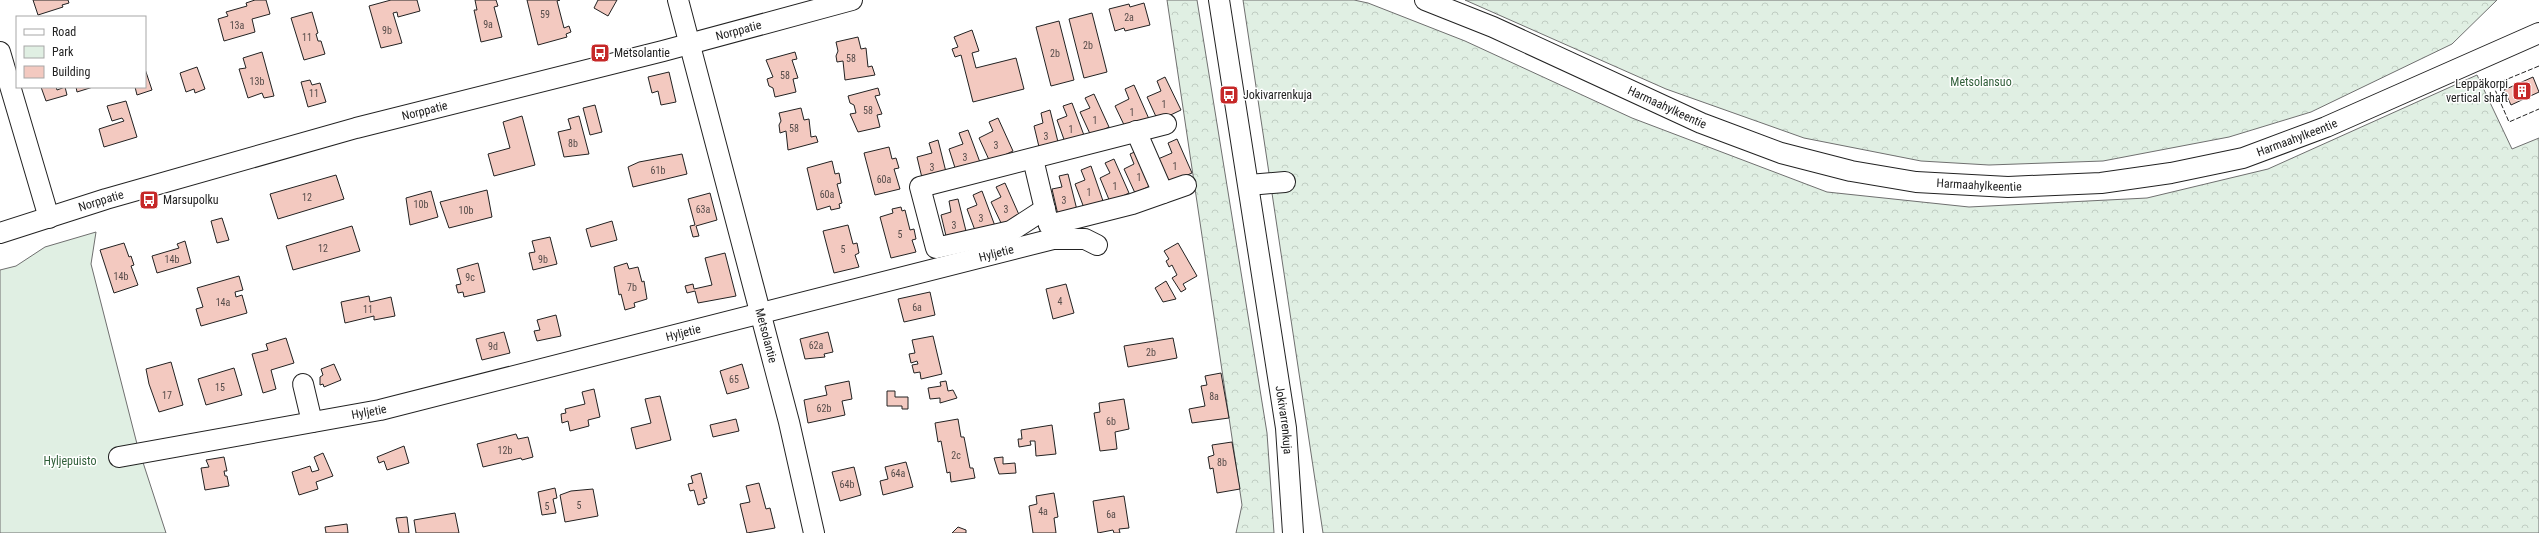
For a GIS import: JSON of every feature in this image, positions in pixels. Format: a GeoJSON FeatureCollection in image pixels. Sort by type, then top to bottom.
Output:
{"type":"FeatureCollection","features":[{"type":"Feature","properties":{"kind":"street","name":"Metsolantie"},"geometry":{"type":"LineString","coordinates":[[678,0],[761,314],[814,533]]}},
{"type":"Feature","properties":{"kind":"street","name":"Norppatie"},"geometry":{"type":"LineString","coordinates":[[0,233],[106,199],[356,128],[689,44],[852,0]]}},
{"type":"Feature","properties":{"kind":"street","name":"Jokivarrenkuja"},"geometry":{"type":"LineString","coordinates":[[1219,0],[1286,428],[1293,533]]}},
{"type":"Feature","properties":{"kind":"street","name":"Harmaahylkeentie"},"geometry":{"type":"LineString","coordinates":[[1425,0],[1493,27],[1701,123],[1781,153],[1851,171],[1916,182],[2008,187],[2101,183],[2171,173],[2243,158],[2326,127],[2539,32]]}},
{"type":"Feature","properties":{"kind":"street"},"geometry":{"type":"LineString","coordinates":[[0,52],[49,218]]}},
{"type":"Feature","properties":{"kind":"street"},"geometry":{"type":"LineString","coordinates":[[1166,124],[920,187],[936,248],[1011,230],[1049,225],[1132,204],[1186,185]]}},
{"type":"Feature","properties":{"kind":"street"},"geometry":{"type":"LineString","coordinates":[[1136,131],[1163,193]]}},
{"type":"Feature","properties":{"kind":"street"},"geometry":{"type":"LineString","coordinates":[[1033,159],[1049,225]]}},
{"type":"Feature","properties":{"kind":"street"},"geometry":{"type":"LineString","coordinates":[[1249,185],[1285,182]]}},
{"type":"Feature","properties":{"kind":"street"},"geometry":{"type":"LineString","coordinates":[[1049,225],[1097,245]]}},
{"type":"Feature","properties":{"kind":"street","name":"Hyljetie"},"geometry":{"type":"LineString","coordinates":[[119,457],[312,422],[445,394],[761,314],[1049,225]]}},
{"type":"Feature","properties":{"kind":"street"},"geometry":{"type":"LineString","coordinates":[[303,384],[312,422]]}},
{"type":"Feature","properties":{"kind":"green space"},"geometry":{"type":"Polygon","coordinates":[[[1167,0],[1197,0],[1267,433],[1274,533],[1236,533],[1242,505],[1167,0]]]}},
{"type":"Feature","properties":{"kind":"green space"},"geometry":{"type":"Polygon","coordinates":[[[1243,0],[1354,0],[1368,3],[1465,41],[1632,118],[1827,192],[1969,207],[2147,198],[2268,169],[2477,75],[2512,149],[2539,138],[2539,533],[1323,533],[1243,0]]]}},
{"type":"Feature","properties":{"kind":"green space","name":"Metsolansuo"},"geometry":{"type":"Polygon","coordinates":[[[1465,0],[2497,0],[2452,44],[2311,112],[2229,137],[2103,161],[1989,165],[1921,161],[1804,138],[1666,89],[1465,0]]]}},
{"type":"Feature","properties":{"kind":"green space","name":"Hyljepuisto"},"geometry":{"type":"Polygon","coordinates":[[[96,232],[91,264],[137,444],[166,533],[0,533],[0,270],[16,266],[45,247],[96,232]]]}},
{"type":"Feature","properties":{"kind":"building"},"geometry":{"type":"Polygon","coordinates":[[[33,0],[68,0],[69,3],[62,5],[63,7],[38,15],[33,0]]]}},
{"type":"Feature","properties":{"kind":"building"},"geometry":{"type":"Polygon","coordinates":[[[255,0],[266,0],[270,14],[252,19],[255,32],[224,41],[218,19],[228,16],[226,12],[247,6],[246,3],[255,0]]]}},
{"type":"Feature","properties":{"kind":"building"},"geometry":{"type":"Polygon","coordinates":[[[391,0],[417,0],[420,11],[398,17],[397,12],[393,13],[402,43],[381,48],[369,6],[391,0]]]}},
{"type":"Feature","properties":{"kind":"building"},"geometry":{"type":"Polygon","coordinates":[[[475,0],[496,0],[498,6],[494,7],[502,37],[481,42],[474,10],[477,10],[475,0]]]}},
{"type":"Feature","properties":{"kind":"building"},"geometry":{"type":"Polygon","coordinates":[[[527,0],[560,0],[557,1],[564,28],[569,26],[571,32],[566,34],[567,37],[538,45],[527,0]]]}},
{"type":"Feature","properties":{"kind":"building"},"geometry":{"type":"Polygon","coordinates":[[[598,0],[617,0],[608,16],[594,8],[598,0]]]}},
{"type":"Feature","properties":{"kind":"building"},"geometry":{"type":"Polygon","coordinates":[[[1144,3],[1150,25],[1125,31],[1124,28],[1115,31],[1109,9],[1129,4],[1130,7],[1144,3]]]}},
{"type":"Feature","properties":{"kind":"building"},"geometry":{"type":"Polygon","coordinates":[[[312,12],[318,33],[316,34],[318,41],[321,41],[325,54],[304,60],[291,18],[312,12]]]}},
{"type":"Feature","properties":{"kind":"building"},"geometry":{"type":"Polygon","coordinates":[[[1092,13],[1107,72],[1084,78],[1069,19],[1092,13]]]}},
{"type":"Feature","properties":{"kind":"building"},"geometry":{"type":"Polygon","coordinates":[[[1059,21],[1074,80],[1051,86],[1036,27],[1059,21]]]}},
{"type":"Feature","properties":{"kind":"building"},"geometry":{"type":"Polygon","coordinates":[[[972,30],[979,51],[972,53],[976,68],[1016,58],[1024,89],[973,102],[961,55],[955,57],[952,49],[958,47],[954,37],[972,30]]]}},
{"type":"Feature","properties":{"kind":"building"},"geometry":{"type":"Polygon","coordinates":[[[858,37],[861,49],[866,48],[868,67],[872,66],[875,75],[845,80],[843,61],[837,62],[836,56],[838,51],[836,42],[858,37]]]}},
{"type":"Feature","properties":{"kind":"building"},"geometry":{"type":"Polygon","coordinates":[[[262,52],[274,96],[264,98],[262,93],[248,98],[239,69],[246,68],[243,58],[262,52]]]}},
{"type":"Feature","properties":{"kind":"building"},"geometry":{"type":"Polygon","coordinates":[[[795,52],[797,59],[792,60],[798,78],[793,79],[796,92],[775,97],[773,88],[769,86],[767,79],[773,77],[766,60],[795,52]]]}},
{"type":"Feature","properties":{"kind":"building"},"geometry":{"type":"Polygon","coordinates":[[[197,67],[205,89],[195,93],[194,89],[186,92],[180,73],[197,67]]]}},
{"type":"Feature","properties":{"kind":"building"},"geometry":{"type":"Polygon","coordinates":[[[146,72],[152,90],[137,95],[135,88],[146,88],[146,72]]]}},
{"type":"Feature","properties":{"kind":"building"},"geometry":{"type":"Polygon","coordinates":[[[669,72],[676,102],[661,105],[658,91],[652,93],[648,77],[669,72]]]}},
{"type":"Feature","properties":{"kind":"building"},"geometry":{"type":"Polygon","coordinates":[[[1165,77],[1181,110],[1158,121],[1147,97],[1161,91],[1157,81],[1165,77]]]}},
{"type":"Feature","properties":{"kind":"building","name":"Leppäkorpi vertical shaft"},"geometry":{"type":"Polygon","coordinates":[[[2533,77],[2539,92],[2511,105],[2504,90],[2533,77]]]}},
{"type":"Feature","properties":{"kind":"building"},"geometry":{"type":"Polygon","coordinates":[[[310,80],[312,85],[320,83],[326,102],[308,107],[301,82],[310,80]]]}},
{"type":"Feature","properties":{"kind":"building"},"geometry":{"type":"Polygon","coordinates":[[[1134,85],[1149,119],[1126,129],[1115,106],[1129,99],[1125,89],[1134,85]]]}},
{"type":"Feature","properties":{"kind":"building"},"geometry":{"type":"Polygon","coordinates":[[[41,88],[56,88],[57,90],[65,88],[67,95],[46,101],[41,88]]]}},
{"type":"Feature","properties":{"kind":"building"},"geometry":{"type":"Polygon","coordinates":[[[76,88],[90,88],[77,92],[76,88]]]}},
{"type":"Feature","properties":{"kind":"building"},"geometry":{"type":"Polygon","coordinates":[[[878,88],[880,95],[875,96],[882,114],[877,115],[880,127],[858,132],[850,114],[856,113],[854,105],[850,103],[848,96],[878,88]]]}},
{"type":"Feature","properties":{"kind":"building"},"geometry":{"type":"Polygon","coordinates":[[[1094,94],[1109,127],[1091,136],[1080,112],[1090,108],[1085,98],[1094,94]]]}},
{"type":"Feature","properties":{"kind":"building"},"geometry":{"type":"Polygon","coordinates":[[[126,101],[137,137],[104,147],[99,129],[124,121],[122,118],[112,121],[107,106],[126,101]]]}},
{"type":"Feature","properties":{"kind":"building"},"geometry":{"type":"Polygon","coordinates":[[[1072,103],[1085,138],[1066,145],[1057,120],[1067,116],[1063,106],[1072,103]]]}},
{"type":"Feature","properties":{"kind":"building"},"geometry":{"type":"Polygon","coordinates":[[[595,105],[602,132],[590,135],[583,108],[595,105]]]}},
{"type":"Feature","properties":{"kind":"building"},"geometry":{"type":"Polygon","coordinates":[[[801,108],[804,120],[809,119],[811,137],[816,136],[818,142],[788,150],[786,131],[780,133],[779,125],[781,121],[779,113],[801,108]]]}},
{"type":"Feature","properties":{"kind":"building"},"geometry":{"type":"Polygon","coordinates":[[[1050,110],[1059,146],[1040,151],[1034,126],[1043,123],[1041,113],[1050,110]]]}},
{"type":"Feature","properties":{"kind":"building"},"geometry":{"type":"Polygon","coordinates":[[[522,116],[535,165],[494,176],[488,154],[510,148],[503,122],[522,116]]]}},
{"type":"Feature","properties":{"kind":"building"},"geometry":{"type":"Polygon","coordinates":[[[579,116],[589,154],[564,157],[558,132],[571,129],[568,119],[579,116]]]}},
{"type":"Feature","properties":{"kind":"building"},"geometry":{"type":"Polygon","coordinates":[[[998,118],[1013,151],[990,162],[979,138],[993,131],[989,122],[998,118]]]}},
{"type":"Feature","properties":{"kind":"building"},"geometry":{"type":"Polygon","coordinates":[[[968,130],[981,165],[957,174],[949,149],[963,144],[959,133],[968,130]]]}},
{"type":"Feature","properties":{"kind":"building"},"geometry":{"type":"Polygon","coordinates":[[[1177,139],[1192,173],[1169,183],[1158,159],[1172,153],[1168,143],[1177,139]]]}},
{"type":"Feature","properties":{"kind":"building"},"geometry":{"type":"Polygon","coordinates":[[[938,140],[947,176],[923,182],[917,157],[932,153],[929,143],[938,140]]]}},
{"type":"Feature","properties":{"kind":"building"},"geometry":{"type":"Polygon","coordinates":[[[889,147],[892,159],[896,158],[899,168],[894,169],[900,189],[875,195],[864,153],[889,147]]]}},
{"type":"Feature","properties":{"kind":"building"},"geometry":{"type":"Polygon","coordinates":[[[1139,150],[1154,184],[1135,193],[1124,169],[1134,164],[1130,154],[1139,150]]]}},
{"type":"Feature","properties":{"kind":"building"},"geometry":{"type":"Polygon","coordinates":[[[682,154],[687,174],[633,187],[628,167],[639,162],[682,154]]]}},
{"type":"Feature","properties":{"kind":"building"},"geometry":{"type":"Polygon","coordinates":[[[1114,159],[1129,193],[1110,202],[1100,178],[1110,173],[1105,163],[1114,159]]]}},
{"type":"Feature","properties":{"kind":"building"},"geometry":{"type":"Polygon","coordinates":[[[832,161],[835,174],[839,173],[841,183],[837,184],[842,203],[839,204],[840,208],[831,210],[830,206],[817,210],[807,168],[832,161]]]}},
{"type":"Feature","properties":{"kind":"building"},"geometry":{"type":"Polygon","coordinates":[[[1091,166],[1103,201],[1084,208],[1075,184],[1085,180],[1081,170],[1091,166]]]}},
{"type":"Feature","properties":{"kind":"building"},"geometry":{"type":"Polygon","coordinates":[[[1068,174],[1077,210],[1058,215],[1052,189],[1062,187],[1059,176],[1068,174]]]}},
{"type":"Feature","properties":{"kind":"building"},"geometry":{"type":"Polygon","coordinates":[[[336,175],[344,199],[278,219],[270,194],[336,175]]]}},
{"type":"Feature","properties":{"kind":"building"},"geometry":{"type":"Polygon","coordinates":[[[1005,183],[1020,217],[1002,225],[991,202],[1001,197],[996,187],[1005,183]]]}},
{"type":"Feature","properties":{"kind":"building"},"geometry":{"type":"Polygon","coordinates":[[[487,190],[492,217],[449,228],[440,202],[487,190]]]}},
{"type":"Feature","properties":{"kind":"building"},"geometry":{"type":"Polygon","coordinates":[[[431,191],[438,217],[410,225],[406,198],[431,191]]]}},
{"type":"Feature","properties":{"kind":"building"},"geometry":{"type":"Polygon","coordinates":[[[982,191],[995,226],[976,233],[967,209],[977,205],[973,195],[982,191]]]}},
{"type":"Feature","properties":{"kind":"building"},"geometry":{"type":"Polygon","coordinates":[[[710,193],[717,220],[696,226],[699,236],[693,237],[690,226],[695,225],[688,199],[710,193]]]}},
{"type":"Feature","properties":{"kind":"building"},"geometry":{"type":"Polygon","coordinates":[[[958,199],[967,235],[947,240],[941,215],[951,212],[949,201],[958,199]]]}},
{"type":"Feature","properties":{"kind":"building"},"geometry":{"type":"Polygon","coordinates":[[[901,207],[902,211],[905,210],[910,230],[914,229],[916,239],[912,240],[916,252],[891,258],[880,217],[893,213],[892,209],[901,207]]]}},
{"type":"Feature","properties":{"kind":"building"},"geometry":{"type":"Polygon","coordinates":[[[222,218],[229,240],[217,243],[211,221],[222,218]]]}},
{"type":"Feature","properties":{"kind":"building"},"geometry":{"type":"Polygon","coordinates":[[[612,221],[617,240],[591,247],[586,229],[612,221]]]}},
{"type":"Feature","properties":{"kind":"building"},"geometry":{"type":"Polygon","coordinates":[[[848,225],[853,244],[857,243],[859,253],[855,255],[859,267],[834,273],[823,231],[848,225]]]}},
{"type":"Feature","properties":{"kind":"building"},"geometry":{"type":"Polygon","coordinates":[[[352,226],[360,251],[293,270],[286,246],[352,226]]]}},
{"type":"Feature","properties":{"kind":"building"},"geometry":{"type":"Polygon","coordinates":[[[550,237],[557,264],[533,270],[529,253],[535,252],[532,241],[550,237]]]}},
{"type":"Feature","properties":{"kind":"building"},"geometry":{"type":"Polygon","coordinates":[[[185,241],[191,263],[157,273],[152,256],[179,248],[177,244],[185,241]]]}},
{"type":"Feature","properties":{"kind":"building"},"geometry":{"type":"Polygon","coordinates":[[[124,243],[129,257],[131,256],[134,265],[131,266],[138,285],[114,293],[100,250],[124,243]]]}},
{"type":"Feature","properties":{"kind":"building"},"geometry":{"type":"Polygon","coordinates":[[[1178,243],[1197,276],[1183,284],[1186,289],[1181,292],[1172,278],[1177,275],[1172,265],[1169,267],[1166,261],[1169,259],[1164,251],[1178,243]]]}},
{"type":"Feature","properties":{"kind":"building"},"geometry":{"type":"Polygon","coordinates":[[[725,253],[736,296],[698,303],[695,291],[687,293],[685,286],[693,284],[694,289],[712,285],[705,258],[725,253]]]}},
{"type":"Feature","properties":{"kind":"building"},"geometry":{"type":"Polygon","coordinates":[[[478,263],[485,292],[464,297],[463,292],[458,293],[456,285],[461,284],[457,269],[478,263]]]}},
{"type":"Feature","properties":{"kind":"building"},"geometry":{"type":"Polygon","coordinates":[[[627,263],[629,269],[638,267],[642,282],[644,281],[647,299],[634,303],[635,307],[625,310],[621,294],[619,295],[614,267],[627,263]]]}},
{"type":"Feature","properties":{"kind":"building"},"geometry":{"type":"Polygon","coordinates":[[[239,276],[243,290],[235,292],[236,297],[242,295],[247,313],[201,326],[196,309],[203,307],[197,288],[239,276]]]}},
{"type":"Feature","properties":{"kind":"building"},"geometry":{"type":"Polygon","coordinates":[[[1166,281],[1176,299],[1163,302],[1155,288],[1166,281]]]}},
{"type":"Feature","properties":{"kind":"building"},"geometry":{"type":"Polygon","coordinates":[[[1066,284],[1074,313],[1053,319],[1046,289],[1066,284]]]}},
{"type":"Feature","properties":{"kind":"building"},"geometry":{"type":"Polygon","coordinates":[[[930,292],[935,315],[904,322],[898,299],[930,292]]]}},
{"type":"Feature","properties":{"kind":"building"},"geometry":{"type":"Polygon","coordinates":[[[369,296],[370,302],[391,297],[395,316],[374,320],[374,316],[345,323],[341,302],[369,296]]]}},
{"type":"Feature","properties":{"kind":"building"},"geometry":{"type":"Polygon","coordinates":[[[556,315],[561,336],[537,341],[534,331],[540,330],[537,320],[556,315]]]}},
{"type":"Feature","properties":{"kind":"building"},"geometry":{"type":"Polygon","coordinates":[[[504,332],[510,353],[482,360],[476,339],[504,332]]]}},
{"type":"Feature","properties":{"kind":"building"},"geometry":{"type":"Polygon","coordinates":[[[828,332],[833,352],[824,354],[825,357],[805,359],[800,339],[828,332]]]}},
{"type":"Feature","properties":{"kind":"building"},"geometry":{"type":"Polygon","coordinates":[[[933,336],[942,374],[921,379],[920,372],[914,373],[912,365],[918,364],[917,361],[911,363],[909,354],[915,353],[912,340],[933,336]]]}},
{"type":"Feature","properties":{"kind":"building"},"geometry":{"type":"Polygon","coordinates":[[[286,338],[294,363],[271,370],[276,389],[263,393],[252,354],[268,350],[266,344],[286,338]]]}},
{"type":"Feature","properties":{"kind":"building"},"geometry":{"type":"Polygon","coordinates":[[[1173,338],[1177,358],[1128,367],[1124,346],[1173,338]]]}},
{"type":"Feature","properties":{"kind":"building"},"geometry":{"type":"Polygon","coordinates":[[[171,362],[183,405],[159,412],[149,384],[146,369],[171,362]]]}},
{"type":"Feature","properties":{"kind":"building"},"geometry":{"type":"Polygon","coordinates":[[[334,364],[341,380],[324,387],[323,384],[320,385],[320,377],[323,375],[321,369],[334,364]]]}},
{"type":"Feature","properties":{"kind":"building"},"geometry":{"type":"Polygon","coordinates":[[[742,364],[749,388],[727,394],[720,371],[742,364]]]}},
{"type":"Feature","properties":{"kind":"building"},"geometry":{"type":"Polygon","coordinates":[[[234,368],[242,395],[206,405],[198,379],[234,368]]]}},
{"type":"Feature","properties":{"kind":"building"},"geometry":{"type":"Polygon","coordinates":[[[1221,373],[1229,418],[1192,423],[1189,409],[1205,406],[1201,386],[1207,385],[1205,376],[1221,373]]]}},
{"type":"Feature","properties":{"kind":"building"},"geometry":{"type":"Polygon","coordinates":[[[849,381],[852,399],[842,401],[845,415],[808,423],[804,400],[827,395],[825,386],[849,381]]]}},
{"type":"Feature","properties":{"kind":"building"},"geometry":{"type":"Polygon","coordinates":[[[946,381],[948,391],[953,390],[957,398],[940,403],[940,398],[930,399],[928,388],[941,386],[940,382],[946,381]]]}},
{"type":"Feature","properties":{"kind":"building"},"geometry":{"type":"Polygon","coordinates":[[[594,389],[600,417],[588,420],[589,426],[570,431],[568,421],[562,423],[561,414],[566,413],[565,409],[585,404],[582,392],[594,389]]]}},
{"type":"Feature","properties":{"kind":"building"},"geometry":{"type":"Polygon","coordinates":[[[887,391],[895,391],[895,397],[908,397],[908,409],[902,409],[902,406],[887,406],[887,391]]]}},
{"type":"Feature","properties":{"kind":"building"},"geometry":{"type":"Polygon","coordinates":[[[660,396],[671,440],[636,449],[631,428],[651,423],[645,399],[660,396]]]}},
{"type":"Feature","properties":{"kind":"building"},"geometry":{"type":"Polygon","coordinates":[[[1124,399],[1129,429],[1115,432],[1117,449],[1100,451],[1094,413],[1100,412],[1099,403],[1124,399]]]}},
{"type":"Feature","properties":{"kind":"building"},"geometry":{"type":"Polygon","coordinates":[[[736,419],[739,431],[713,437],[710,425],[736,419]]]}},
{"type":"Feature","properties":{"kind":"building"},"geometry":{"type":"Polygon","coordinates":[[[958,419],[961,437],[964,437],[970,468],[973,468],[975,478],[951,482],[950,472],[947,473],[941,441],[938,442],[935,423],[958,419]]]}},
{"type":"Feature","properties":{"kind":"building"},"geometry":{"type":"Polygon","coordinates":[[[1052,425],[1056,454],[1036,456],[1035,441],[1030,441],[1031,445],[1019,447],[1018,439],[1022,439],[1021,430],[1052,425]]]}},
{"type":"Feature","properties":{"kind":"building"},"geometry":{"type":"Polygon","coordinates":[[[516,434],[518,439],[528,437],[533,457],[522,460],[521,458],[483,467],[477,444],[516,434]]]}},
{"type":"Feature","properties":{"kind":"building"},"geometry":{"type":"Polygon","coordinates":[[[1232,442],[1240,489],[1217,493],[1213,468],[1210,469],[1208,457],[1214,455],[1212,445],[1232,442]]]}},
{"type":"Feature","properties":{"kind":"building"},"geometry":{"type":"Polygon","coordinates":[[[404,446],[409,463],[387,470],[384,461],[379,463],[377,457],[404,446]]]}},
{"type":"Feature","properties":{"kind":"building"},"geometry":{"type":"Polygon","coordinates":[[[323,453],[333,476],[316,482],[318,489],[299,495],[292,472],[310,466],[312,472],[319,470],[314,457],[323,453]]]}},
{"type":"Feature","properties":{"kind":"building"},"geometry":{"type":"Polygon","coordinates":[[[224,457],[227,471],[224,471],[225,476],[227,476],[229,486],[205,490],[201,468],[209,467],[206,460],[224,457]]]}},
{"type":"Feature","properties":{"kind":"building"},"geometry":{"type":"Polygon","coordinates":[[[1003,457],[1003,464],[1015,463],[1016,473],[999,474],[994,458],[1003,457]]]}},
{"type":"Feature","properties":{"kind":"building"},"geometry":{"type":"Polygon","coordinates":[[[906,462],[913,487],[883,495],[880,481],[888,479],[885,467],[906,462]]]}},
{"type":"Feature","properties":{"kind":"building"},"geometry":{"type":"Polygon","coordinates":[[[854,467],[861,495],[840,501],[832,472],[854,467]]]}},
{"type":"Feature","properties":{"kind":"building"},"geometry":{"type":"Polygon","coordinates":[[[701,473],[707,498],[703,499],[705,503],[698,505],[694,490],[690,491],[688,484],[693,483],[691,476],[701,473]]]}},
{"type":"Feature","properties":{"kind":"building"},"geometry":{"type":"Polygon","coordinates":[[[759,483],[766,509],[770,508],[775,528],[747,533],[740,504],[750,502],[746,486],[759,483]]]}},
{"type":"Feature","properties":{"kind":"building"},"geometry":{"type":"Polygon","coordinates":[[[555,488],[557,498],[553,499],[556,513],[542,515],[538,492],[555,488]]]}},
{"type":"Feature","properties":{"kind":"building"},"geometry":{"type":"Polygon","coordinates":[[[593,489],[598,516],[565,522],[560,495],[571,491],[593,489]]]}},
{"type":"Feature","properties":{"kind":"building"},"geometry":{"type":"Polygon","coordinates":[[[1054,493],[1058,517],[1054,518],[1056,533],[1033,533],[1029,506],[1037,504],[1036,496],[1054,493]]]}},
{"type":"Feature","properties":{"kind":"building"},"geometry":{"type":"Polygon","coordinates":[[[1124,496],[1129,528],[1119,529],[1120,533],[1114,533],[1113,530],[1098,533],[1093,501],[1124,496]]]}},
{"type":"Feature","properties":{"kind":"building"},"geometry":{"type":"Polygon","coordinates":[[[455,513],[459,533],[416,533],[414,520],[455,513]]]}},
{"type":"Feature","properties":{"kind":"building"},"geometry":{"type":"Polygon","coordinates":[[[407,517],[409,533],[399,533],[396,518],[407,517]]]}},
{"type":"Feature","properties":{"kind":"building"},"geometry":{"type":"Polygon","coordinates":[[[347,524],[348,533],[326,533],[325,527],[347,524]]]}},
{"type":"Feature","properties":{"kind":"building"},"geometry":{"type":"Polygon","coordinates":[[[958,527],[966,530],[966,533],[952,533],[958,527]]]}},
{"type":"Feature","properties":{"kind":"fence"},"geometry":{"type":"LineString","coordinates":[[2539,66],[2493,85],[2509,122],[2539,109]]}},
{"type":"Feature","properties":{"kind":"place","name":"Metsolantie"},"geometry":{"type":"Point","coordinates":[600,53]}},
{"type":"Feature","properties":{"kind":"place","name":"Leppäkorpi vertical shaft"},"geometry":{"type":"Point","coordinates":[2522,91]}},
{"type":"Feature","properties":{"kind":"place","name":"Jokivarrenkuja"},"geometry":{"type":"Point","coordinates":[1229,95]}},
{"type":"Feature","properties":{"kind":"place","name":"Marsupolku"},"geometry":{"type":"Point","coordinates":[149,200]}}]}
